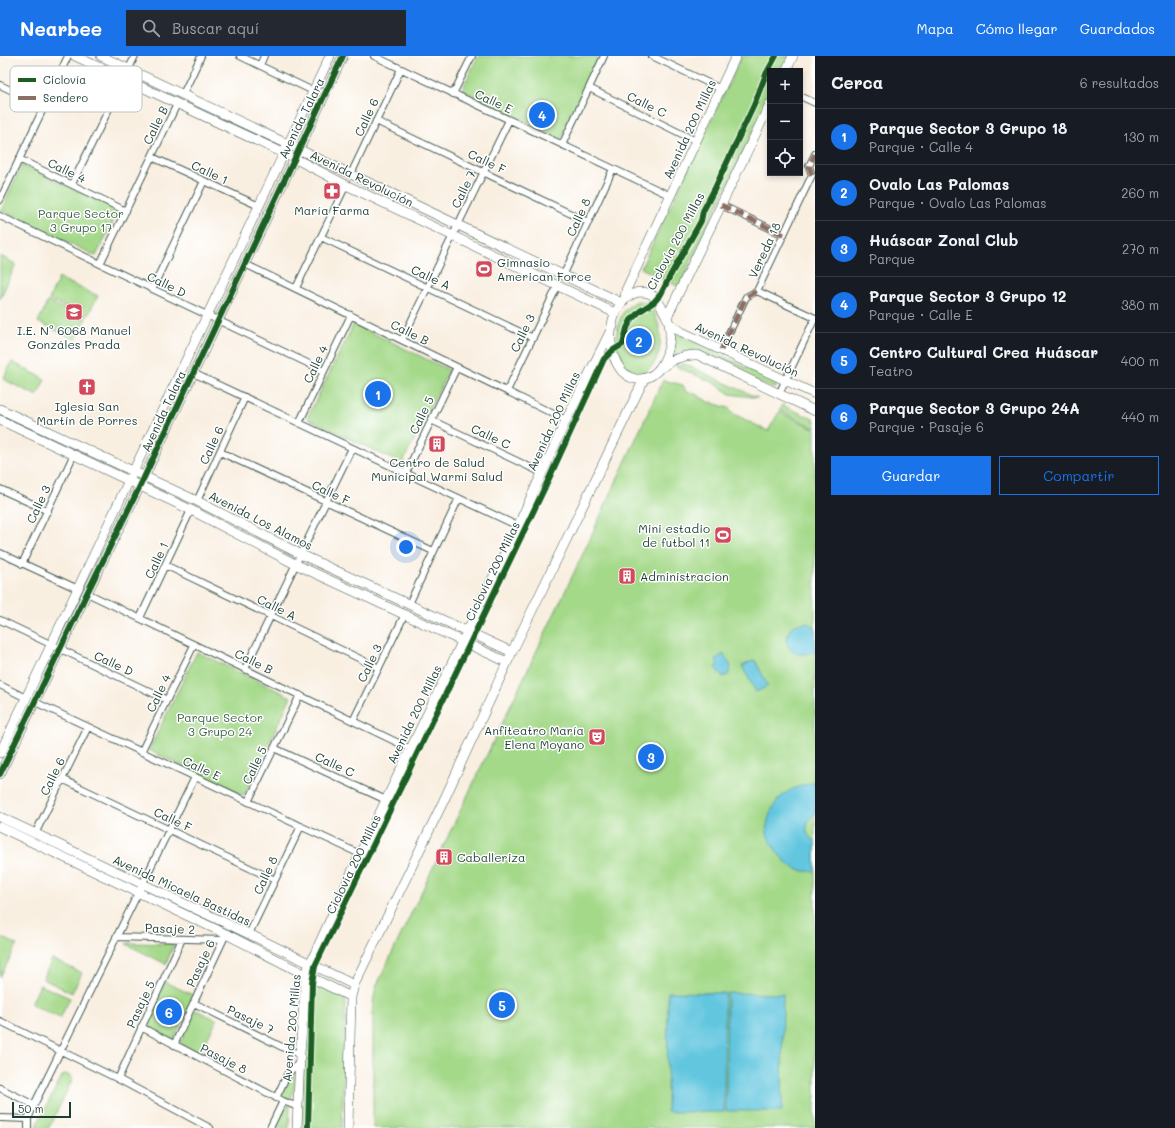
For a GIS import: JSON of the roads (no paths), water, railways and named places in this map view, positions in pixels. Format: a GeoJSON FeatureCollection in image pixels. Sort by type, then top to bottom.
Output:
{"type":"FeatureCollection","features":[{"type":"Feature","properties":{"kind":"street"},"geometry":{"type":"LineString","coordinates":[[63,66],[68,56]]}},
{"type":"Feature","properties":{"kind":"street","name":"Avenida Revolución"},"geometry":{"type":"LineString","coordinates":[[75,56],[96,66]]}},
{"type":"Feature","properties":{"kind":"street","name":"Avenida Revolución"},"geometry":{"type":"LineString","coordinates":[[101,56],[123,66]]}},
{"type":"Feature","properties":{"kind":"street"},"geometry":{"type":"LineString","coordinates":[[130,66],[135,56]]}},
{"type":"Feature","properties":{"kind":"street"},"geometry":{"type":"LineString","coordinates":[[183,94],[201,56]]}},
{"type":"Feature","properties":{"kind":"street"},"geometry":{"type":"LineString","coordinates":[[240,56],[313,91]]}},
{"type":"Feature","properties":{"kind":"street"},"geometry":{"type":"LineString","coordinates":[[260,65],[264,56]]}},
{"type":"Feature","properties":{"kind":"street","name":"Avenida Talara"},"geometry":{"type":"LineString","coordinates":[[0,753],[330,56]]}},
{"type":"Feature","properties":{"kind":"street","name":"Avenida Talara"},"geometry":{"type":"LineString","coordinates":[[0,774],[86,593],[140,486],[343,56]]}},
{"type":"Feature","properties":{"kind":"street","name":"Calle E"},"geometry":{"type":"LineString","coordinates":[[374,56],[671,196]]}},
{"type":"Feature","properties":{"kind":"street"},"geometry":{"type":"LineString","coordinates":[[453,94],[472,56]]}},
{"type":"Feature","properties":{"kind":"street"},"geometry":{"type":"LineString","coordinates":[[562,144],[604,56]]}},
{"type":"Feature","properties":{"kind":"street"},"geometry":{"type":"LineString","coordinates":[[652,56],[665,59],[721,88]]}},
{"type":"Feature","properties":{"kind":"street","name":"Avenida 200 Millas"},"geometry":{"type":"LineString","coordinates":[[623,301],[626,290],[736,56]]}},
{"type":"Feature","properties":{"kind":"street"},"geometry":{"type":"LineString","coordinates":[[787,68],[793,56]]}},
{"type":"Feature","properties":{"kind":"street","name":"Calle 6"},"geometry":{"type":"LineString","coordinates":[[351,174],[401,69]]}},
{"type":"Feature","properties":{"kind":"street","name":"Avenida Revolución"},"geometry":{"type":"LineString","coordinates":[[142,75],[563,276],[623,301]]}},
{"type":"Feature","properties":{"kind":"street"},"geometry":{"type":"LineString","coordinates":[[0,85],[10,90]]}},
{"type":"Feature","properties":{"kind":"street","name":"Avenida Revolución"},"geometry":{"type":"LineString","coordinates":[[142,88],[294,158],[615,313]]}},
{"type":"Feature","properties":{"kind":"street","name":"Calle C"},"geometry":{"type":"LineString","coordinates":[[589,88],[696,141]]}},
{"type":"Feature","properties":{"kind":"street"},"geometry":{"type":"LineString","coordinates":[[803,97],[815,103]]}},
{"type":"Feature","properties":{"kind":"street","name":"Calle B"},"geometry":{"type":"LineString","coordinates":[[100,264],[177,104]]}},
{"type":"Feature","properties":{"kind":"street"},"geometry":{"type":"LineString","coordinates":[[668,320],[767,110]]}},
{"type":"Feature","properties":{"kind":"street"},"geometry":{"type":"LineString","coordinates":[[0,200],[41,112]]}},
{"type":"Feature","properties":{"kind":"street"},"geometry":{"type":"LineString","coordinates":[[72,184],[107,112]]}},
{"type":"Feature","properties":{"kind":"street","name":"Calle 7"},"geometry":{"type":"LineString","coordinates":[[402,340],[509,120]]}},
{"type":"Feature","properties":{"kind":"street","name":"Calle F"},"geometry":{"type":"LineString","coordinates":[[376,121],[588,222]]}},
{"type":"Feature","properties":{"kind":"street","name":"Vereda 18"},"geometry":{"type":"LineString","coordinates":[[721,350],[746,297],[757,291],[813,176],[809,166],[815,154]]}},
{"type":"Feature","properties":{"kind":"street","name":"Calle 1"},"geometry":{"type":"LineString","coordinates":[[152,157],[259,206]]}},
{"type":"Feature","properties":{"kind":"street","name":"Calle 4"},"geometry":{"type":"LineString","coordinates":[[19,159],[126,211]]}},
{"type":"Feature","properties":{"kind":"street","name":"Calle 8"},"geometry":{"type":"LineString","coordinates":[[563,276],[613,169]]}},
{"type":"Feature","properties":{"kind":"street"},"geometry":{"type":"LineString","coordinates":[[152,289],[204,181]]}},
{"type":"Feature","properties":{"kind":"street"},"geometry":{"type":"LineString","coordinates":[[296,288],[346,184]]}},
{"type":"Feature","properties":{"kind":"street"},"geometry":{"type":"LineString","coordinates":[[721,205],[784,235]]}},
{"type":"Feature","properties":{"kind":"street","name":"Calle D"},"geometry":{"type":"LineString","coordinates":[[0,216],[324,371]]}},
{"type":"Feature","properties":{"kind":"street","name":"Calle A"},"geometry":{"type":"LineString","coordinates":[[321,237],[532,338]]}},
{"type":"Feature","properties":{"kind":"street","name":"Calle B"},"geometry":{"type":"LineString","coordinates":[[245,264],[566,420]]}},
{"type":"Feature","properties":{"kind":"street","name":"Calle 3"},"geometry":{"type":"LineString","coordinates":[[507,391],[558,285]]}},
{"type":"Feature","properties":{"kind":"street"},"geometry":{"type":"LineString","coordinates":[[757,291],[815,318],[779,394]]}},
{"type":"Feature","properties":{"kind":"street"},"geometry":{"type":"LineString","coordinates":[[659,370],[667,352],[670,337],[668,320],[659,303],[653,296],[646,292],[631,294],[623,301],[615,313],[611,334],[612,349],[619,368],[623,373],[633,378],[644,379],[652,376],[674,359],[681,356],[698,356],[815,412]]}},
{"type":"Feature","properties":{"kind":"street","name":"Calle 4"},"geometry":{"type":"LineString","coordinates":[[299,423],[351,315]]}},
{"type":"Feature","properties":{"kind":"street","name":"Avenida Revolución"},"geometry":{"type":"LineString","coordinates":[[668,320],[682,332],[815,394]]}},
{"type":"Feature","properties":{"kind":"street","name":"Avenida 200 Millas"},"geometry":{"type":"LineString","coordinates":[[297,1128],[306,975],[310,964],[360,854],[518,526],[566,420],[612,326]]}},
{"type":"Feature","properties":{"kind":"street","name":"Calle 5"},"geometry":{"type":"LineString","coordinates":[[406,473],[456,367]]}},
{"type":"Feature","properties":{"kind":"street"},"geometry":{"type":"LineString","coordinates":[[193,373],[518,526]]}},
{"type":"Feature","properties":{"kind":"street"},"geometry":{"type":"LineString","coordinates":[[348,1128],[351,997],[354,985],[441,806],[512,652],[644,379]]}},
{"type":"Feature","properties":{"kind":"street","name":"Calle 6"},"geometry":{"type":"LineString","coordinates":[[197,501],[246,397]]}},
{"type":"Feature","properties":{"kind":"street","name":"Avenida Los Alamos"},"geometry":{"type":"LineString","coordinates":[[0,409],[197,501],[300,554],[512,652]]}},
{"type":"Feature","properties":{"kind":"street","name":"Avenida Los Alamos"},"geometry":{"type":"LineString","coordinates":[[0,420],[191,510],[296,564],[508,662]]}},
{"type":"Feature","properties":{"kind":"street","name":"Calle C"},"geometry":{"type":"LineString","coordinates":[[431,420],[542,473]]}},
{"type":"Feature","properties":{"kind":"street"},"geometry":{"type":"LineString","coordinates":[[244,669],[352,448]]}},
{"type":"Feature","properties":{"kind":"street","name":"Calle F"},"geometry":{"type":"LineString","coordinates":[[220,452],[433,551]]}},
{"type":"Feature","properties":{"kind":"street","name":"Calle 3"},"geometry":{"type":"LineString","coordinates":[[22,564],[74,454]]}},
{"type":"Feature","properties":{"kind":"street"},"geometry":{"type":"LineString","coordinates":[[0,489],[48,511]]}},
{"type":"Feature","properties":{"kind":"street"},"geometry":{"type":"LineString","coordinates":[[409,604],[459,498]]}},
{"type":"Feature","properties":{"kind":"street","name":"Calle 1"},"geometry":{"type":"LineString","coordinates":[[140,618],[191,510]]}},
{"type":"Feature","properties":{"kind":"street"},"geometry":{"type":"LineString","coordinates":[[0,553],[78,589]]}},
{"type":"Feature","properties":{"kind":"street","name":"Calle A"},"geometry":{"type":"LineString","coordinates":[[165,565],[379,668]]}},
{"type":"Feature","properties":{"kind":"street","name":"Calle B"},"geometry":{"type":"LineString","coordinates":[[86,593],[411,749]]}},
{"type":"Feature","properties":{"kind":"street","name":"Calle 3"},"geometry":{"type":"LineString","coordinates":[[353,721],[404,614]]}},
{"type":"Feature","properties":{"kind":"street"},"geometry":{"type":"LineString","coordinates":[[0,620],[51,645]]}},
{"type":"Feature","properties":{"kind":"street","name":"Calle D"},"geometry":{"type":"LineString","coordinates":[[51,645],[167,700]]}},
{"type":"Feature","properties":{"kind":"street","name":"Calle 4"},"geometry":{"type":"LineString","coordinates":[[142,752],[194,645]]}},
{"type":"Feature","properties":{"kind":"street"},"geometry":{"type":"LineString","coordinates":[[0,685],[26,698]]}},
{"type":"Feature","properties":{"kind":"street","name":"Calle 5"},"geometry":{"type":"LineString","coordinates":[[248,802],[300,695]]}},
{"type":"Feature","properties":{"kind":"street","name":"Calle E"},"geometry":{"type":"LineString","coordinates":[[35,702],[360,854]]}},
{"type":"Feature","properties":{"kind":"street","name":"Calle 6"},"geometry":{"type":"LineString","coordinates":[[35,834],[88,727]]}},
{"type":"Feature","properties":{"kind":"street","name":"Calle C"},"geometry":{"type":"LineString","coordinates":[[274,748],[386,800]]}},
{"type":"Feature","properties":{"kind":"street"},"geometry":{"type":"LineString","coordinates":[[28,1128],[28,1119],[34,1105],[195,777]]}},
{"type":"Feature","properties":{"kind":"street","name":"Calle F"},"geometry":{"type":"LineString","coordinates":[[62,779],[275,880]]}},
{"type":"Feature","properties":{"kind":"street","name":"Avenida Micaela Bastidas"},"geometry":{"type":"LineString","coordinates":[[0,817],[141,888],[224,937],[351,997]]}},
{"type":"Feature","properties":{"kind":"street","name":"Calle 8"},"geometry":{"type":"LineString","coordinates":[[249,934],[301,826]]}},
{"type":"Feature","properties":{"kind":"street","name":"Avenida Micaela Bastidas"},"geometry":{"type":"LineString","coordinates":[[0,827],[249,934],[354,985]]}},
{"type":"Feature","properties":{"kind":"street","name":"Pasaje 2"},"geometry":{"type":"LineString","coordinates":[[116,937],[182,939],[224,937]]}},
{"type":"Feature","properties":{"kind":"street","name":"Pasaje 6"},"geometry":{"type":"LineString","coordinates":[[174,1045],[224,937]]}},
{"type":"Feature","properties":{"kind":"street","name":"Pasaje 5"},"geometry":{"type":"LineString","coordinates":[[118,1079],[182,939]]}},
{"type":"Feature","properties":{"kind":"street","name":"Pasaje 7"},"geometry":{"type":"LineString","coordinates":[[194,1003],[288,1050],[300,1058]]}},
{"type":"Feature","properties":{"kind":"street"},"geometry":{"type":"LineString","coordinates":[[0,1021],[118,1079],[210,1128]]}},
{"type":"Feature","properties":{"kind":"street","name":"Pasaje 8"},"geometry":{"type":"LineString","coordinates":[[141,1027],[276,1098],[298,1107]]}},
{"type":"Feature","properties":{"kind":"street"},"geometry":{"type":"LineString","coordinates":[[276,1098],[288,1073],[300,1058]]}},
{"type":"Feature","properties":{"kind":"street"},"geometry":{"type":"LineString","coordinates":[[0,1088],[34,1105]]}},
{"type":"Feature","properties":{"kind":"street"},"geometry":{"type":"LineString","coordinates":[[270,1128],[283,1101]]}},
{"type":"Feature","properties":{"kind":"street"},"geometry":{"type":"LineString","coordinates":[[0,1118],[28,1119]]}},
{"type":"Feature","properties":{"kind":"water"},"geometry":{"type":"Polygon","coordinates":[[[808,623],[815,627],[815,652],[799,654],[795,653],[789,647],[787,636],[791,628],[797,624],[808,623]]]}},
{"type":"Feature","properties":{"kind":"water"},"geometry":{"type":"Polygon","coordinates":[[[723,654],[731,666],[728,675],[723,677],[715,668],[718,664],[716,659],[723,654]]]}},
{"type":"Feature","properties":{"kind":"water"},"geometry":{"type":"Polygon","coordinates":[[[755,660],[768,686],[756,692],[742,666],[755,660]]]}},
{"type":"Feature","properties":{"kind":"water"},"geometry":{"type":"Polygon","coordinates":[[[815,782],[815,814],[807,824],[807,832],[815,841],[815,870],[803,871],[798,870],[788,864],[777,852],[767,833],[767,828],[769,816],[782,796],[800,786],[815,782]]]}},
{"type":"Feature","properties":{"kind":"water"},"geometry":{"type":"Polygon","coordinates":[[[668,992],[725,993],[724,1112],[667,1112],[668,992]]]}},
{"type":"Feature","properties":{"kind":"water"},"geometry":{"type":"Polygon","coordinates":[[[727,993],[783,994],[782,1111],[726,1111],[727,993]]]}},
{"type":"Feature","properties":{"kind":"place","name":"Parque Sector 3 Grupo 12"},"geometry":{"type":"Point","coordinates":[542,115]}},
{"type":"Feature","properties":{"kind":"place","name":"María Farma"},"geometry":{"type":"Point","coordinates":[332,191]}},
{"type":"Feature","properties":{"kind":"place","name":"Gimnasio American Force"},"geometry":{"type":"Point","coordinates":[484,269]}},
{"type":"Feature","properties":{"kind":"place","name":"I.E. N° 6068 Manuel Gonzáles Prada"},"geometry":{"type":"Point","coordinates":[74,312]}},
{"type":"Feature","properties":{"kind":"place","name":"Ovalo Las Palomas"},"geometry":{"type":"Point","coordinates":[639,341]}},
{"type":"Feature","properties":{"kind":"place","name":"Iglesia San Martín de Porres"},"geometry":{"type":"Point","coordinates":[87,387]}},
{"type":"Feature","properties":{"kind":"place","name":"Parque Sector 3 Grupo 18"},"geometry":{"type":"Point","coordinates":[378,394]}},
{"type":"Feature","properties":{"kind":"place","name":"Centro de Salud Municipal Warmi Salud"},"geometry":{"type":"Point","coordinates":[437,444]}},
{"type":"Feature","properties":{"kind":"place","name":"Mini estadio de futbol 11"},"geometry":{"type":"Point","coordinates":[723,535]}},
{"type":"Feature","properties":{"kind":"place","name":"Administracion"},"geometry":{"type":"Point","coordinates":[627,576]}},
{"type":"Feature","properties":{"kind":"place","name":"Anfiteatro María Elena Moyano"},"geometry":{"type":"Point","coordinates":[597,737]}},
{"type":"Feature","properties":{"kind":"place","name":"Huáscar Zonal Club"},"geometry":{"type":"Point","coordinates":[651,757]}},
{"type":"Feature","properties":{"kind":"place","name":"Caballeriza"},"geometry":{"type":"Point","coordinates":[444,857]}},
{"type":"Feature","properties":{"kind":"place","name":"Centro Cultural Crea Huáscar"},"geometry":{"type":"Point","coordinates":[502,1005]}},
{"type":"Feature","properties":{"kind":"place","name":"Parque Sector 3 Grupo 24A"},"geometry":{"type":"Point","coordinates":[169,1012]}},
{"type":"Feature","properties":{"kind":"park label","name":"Parque Sector 3 Grupo 17"},"geometry":{"type":"Point","coordinates":[81,220]}},
{"type":"Feature","properties":{"kind":"park label","name":"Parque Sector 3 Grupo 24"},"geometry":{"type":"Point","coordinates":[220,724]}}]}
